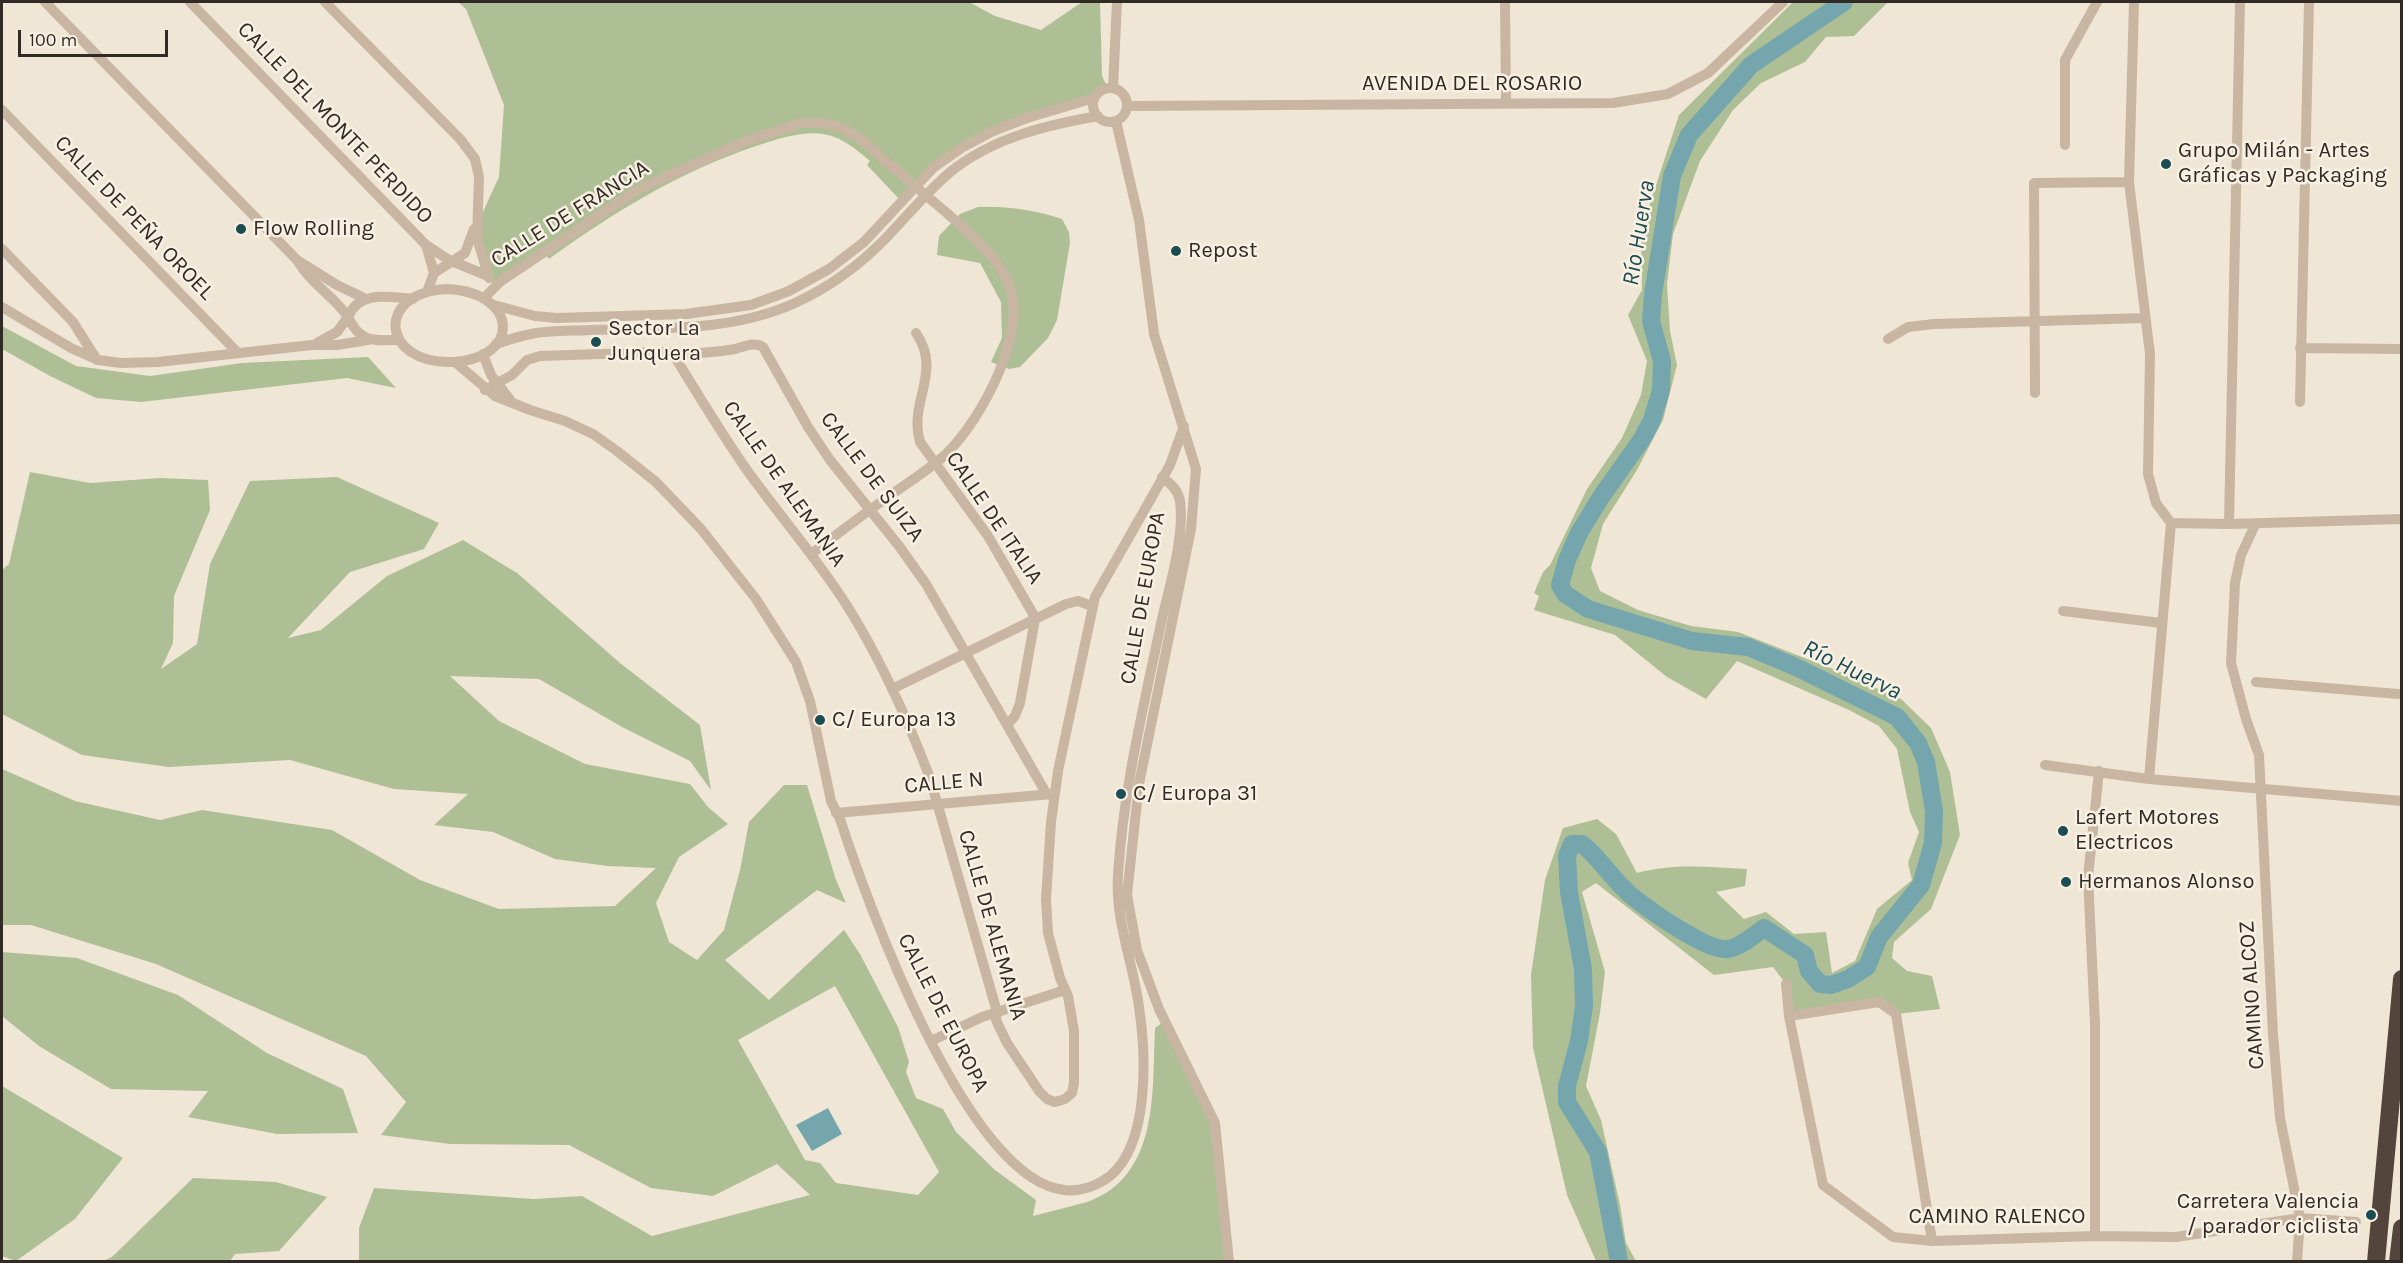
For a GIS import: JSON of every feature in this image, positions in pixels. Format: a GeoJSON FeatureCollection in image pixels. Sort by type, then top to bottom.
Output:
{"type":"FeatureCollection","features":[{"type":"Feature","properties":{"kind":"highway"},"geometry":{"type":"LineString","coordinates":[[2376,1262],[2402,979]]}},
{"type":"Feature","properties":{"kind":"highway"},"geometry":{"type":"LineString","coordinates":[[2398,1262],[2402,1228]]}},
{"type":"Feature","properties":{"kind":"street"},"geometry":{"type":"LineString","coordinates":[[45,2],[297,260],[337,285],[364,298],[413,299]]}},
{"type":"Feature","properties":{"kind":"street","name":"CALLE DEL MONTE PERDIDO"},"geometry":{"type":"LineString","coordinates":[[190,2],[426,245],[452,262],[488,276]]}},
{"type":"Feature","properties":{"kind":"street"},"geometry":{"type":"LineString","coordinates":[[325,2],[461,140],[475,159],[479,177],[477,238],[488,276],[494,286]]}},
{"type":"Feature","properties":{"kind":"street"},"geometry":{"type":"LineString","coordinates":[[1113,88],[1117,2]]}},
{"type":"Feature","properties":{"kind":"street"},"geometry":{"type":"LineString","coordinates":[[1505,2],[1506,103]]}},
{"type":"Feature","properties":{"kind":"street"},"geometry":{"type":"LineString","coordinates":[[2066,145],[2065,60],[2097,2]]}},
{"type":"Feature","properties":{"kind":"street"},"geometry":{"type":"LineString","coordinates":[[2134,2],[2129,182],[2150,354],[2148,474],[2156,503],[2171,523],[2149,779]]}},
{"type":"Feature","properties":{"kind":"street"},"geometry":{"type":"LineString","coordinates":[[2229,524],[2240,2]]}},
{"type":"Feature","properties":{"kind":"street"},"geometry":{"type":"LineString","coordinates":[[2300,402],[2309,2]]}},
{"type":"Feature","properties":{"kind":"street","name":"AVENIDA DEL ROSARIO"},"geometry":{"type":"LineString","coordinates":[[1127,106],[1613,103],[1668,94],[1708,73],[1780,3]]}},
{"type":"Feature","properties":{"kind":"street"},"geometry":{"type":"LineString","coordinates":[[494,305],[536,316],[557,318],[686,314],[751,305],[789,291],[829,269],[864,242],[933,168],[963,147],[993,131],[1094,98],[1102,90],[1113,88],[1125,96],[1127,106],[1124,115],[1116,121],[1106,121],[1098,116],[1093,108],[1094,98]]}},
{"type":"Feature","properties":{"kind":"street","name":"CALLE DE PEÑA OROEL"},"geometry":{"type":"LineString","coordinates":[[2,110],[238,353]]}},
{"type":"Feature","properties":{"kind":"street"},"geometry":{"type":"LineString","coordinates":[[496,344],[544,332],[712,326],[769,313],[824,288],[850,270],[872,252],[939,182],[973,157],[1008,139],[1033,130],[1098,116]]}},
{"type":"Feature","properties":{"kind":"street"},"geometry":{"type":"LineString","coordinates":[[1116,121],[1139,220],[1154,334],[1196,469],[1191,529],[1139,784],[1127,895],[1137,950],[1156,999],[1215,1123],[1229,1262]]}},
{"type":"Feature","properties":{"kind":"street","name":"CALLE DE FRANCIA"},"geometry":{"type":"LineString","coordinates":[[484,298],[494,286],[637,190],[746,141],[802,123],[822,123],[840,128],[862,140],[948,214],[980,244],[997,264],[1008,282],[1013,297],[1014,320],[1007,351],[974,419],[955,445],[934,464],[811,554]]}},
{"type":"Feature","properties":{"kind":"street"},"geometry":{"type":"LineString","coordinates":[[2035,393],[2034,183],[2129,182]]}},
{"type":"Feature","properties":{"kind":"street"},"geometry":{"type":"LineString","coordinates":[[427,292],[434,273],[466,251],[476,223]]}},
{"type":"Feature","properties":{"kind":"street","name":"CALLE DEL MONTE PERDIDO"},"geometry":{"type":"LineString","coordinates":[[426,245],[434,273]]}},
{"type":"Feature","properties":{"kind":"street"},"geometry":{"type":"LineString","coordinates":[[2,249],[73,322],[98,360]]}},
{"type":"Feature","properties":{"kind":"street"},"geometry":{"type":"LineString","coordinates":[[297,260],[303,271],[336,300],[358,333],[368,340]]}},
{"type":"Feature","properties":{"kind":"street"},"geometry":{"type":"LineString","coordinates":[[456,289],[484,298],[494,305],[502,316],[502,334],[496,344],[483,354],[455,362],[436,361],[421,357],[407,349],[399,340],[395,326],[397,314],[413,299],[427,292],[456,289]]}},
{"type":"Feature","properties":{"kind":"street"},"geometry":{"type":"LineString","coordinates":[[312,345],[337,333],[357,303],[364,298]]}},
{"type":"Feature","properties":{"kind":"street"},"geometry":{"type":"LineString","coordinates":[[2,307],[71,348],[98,360],[145,364],[312,345],[399,340]]}},
{"type":"Feature","properties":{"kind":"street"},"geometry":{"type":"LineString","coordinates":[[1888,339],[1908,327],[2034,319],[2145,318]]}},
{"type":"Feature","properties":{"kind":"street"},"geometry":{"type":"LineString","coordinates":[[71,348],[73,322]]}},
{"type":"Feature","properties":{"kind":"street","name":"CALLE DE ITALIA"},"geometry":{"type":"LineString","coordinates":[[916,333],[926,349],[928,364],[918,414],[917,434],[923,450],[988,536],[1012,574],[1035,619],[1020,703],[1015,716],[1007,725]]}},
{"type":"Feature","properties":{"kind":"street","name":"CALLE DE SUIZA"},"geometry":{"type":"LineString","coordinates":[[485,390],[512,375],[522,363],[540,356],[662,352],[673,354],[714,352],[756,344],[763,346],[808,427],[830,460],[926,584],[1007,725],[1050,794]]}},
{"type":"Feature","properties":{"kind":"street"},"geometry":{"type":"LineString","coordinates":[[2300,348],[2402,349]]}},
{"type":"Feature","properties":{"kind":"street","name":"CALLE DE EUROPA"},"geometry":{"type":"LineString","coordinates":[[483,354],[488,370],[511,401]]}},
{"type":"Feature","properties":{"kind":"street","name":"CALLE DE ALEMANIA"},"geometry":{"type":"LineString","coordinates":[[673,354],[722,434],[811,554],[854,617],[892,689],[921,753],[938,803],[997,1012],[996,1020],[1007,1043],[1039,1091],[1047,1100],[1055,1102],[1065,1099],[1072,1092],[1075,1066],[1074,1031],[1068,996],[1048,933],[1046,899],[1050,794],[1092,606],[1170,465],[1184,426]]}},
{"type":"Feature","properties":{"kind":"street","name":"CALLE DE EUROPA"},"geometry":{"type":"LineString","coordinates":[[455,362],[485,390],[495,396],[565,421],[593,434],[623,455],[656,482],[713,543],[763,608],[790,651],[806,687],[826,782],[836,813],[883,938],[946,1072],[978,1122],[1005,1153],[1042,1183],[1064,1190],[1094,1186],[1113,1173],[1127,1156],[1138,1121],[1142,1042],[1136,988],[1119,918],[1118,877],[1124,817],[1139,728],[1173,569],[1179,528],[1179,496],[1176,489],[1162,477]]}},
{"type":"Feature","properties":{"kind":"street"},"geometry":{"type":"LineString","coordinates":[[511,401],[509,384],[512,375]]}},
{"type":"Feature","properties":{"kind":"street"},"geometry":{"type":"LineString","coordinates":[[1174,452],[1192,451]]}},
{"type":"Feature","properties":{"kind":"street"},"geometry":{"type":"LineString","coordinates":[[1170,465],[1192,451]]}},
{"type":"Feature","properties":{"kind":"street"},"geometry":{"type":"LineString","coordinates":[[2171,523],[2256,524],[2402,519]]}},
{"type":"Feature","properties":{"kind":"street","name":"CAMINO ALCOZ"},"geometry":{"type":"LineString","coordinates":[[2256,524],[2241,555],[2235,583],[2231,663],[2246,719],[2259,755],[2273,1034],[2280,1118],[2300,1218],[2297,1262]]}},
{"type":"Feature","properties":{"kind":"street"},"geometry":{"type":"LineString","coordinates":[[892,689],[1072,601],[1092,606]]}},
{"type":"Feature","properties":{"kind":"street"},"geometry":{"type":"LineString","coordinates":[[2063,611],[2161,623]]}},
{"type":"Feature","properties":{"kind":"street"},"geometry":{"type":"LineString","coordinates":[[2256,682],[2398,694]]}},
{"type":"Feature","properties":{"kind":"street"},"geometry":{"type":"LineString","coordinates":[[2045,765],[2149,779],[2402,801]]}},
{"type":"Feature","properties":{"kind":"street"},"geometry":{"type":"LineString","coordinates":[[2095,1236],[2095,1024],[2088,877],[2099,771]]}},
{"type":"Feature","properties":{"kind":"street","name":"CALLE N"},"geometry":{"type":"LineString","coordinates":[[836,813],[1050,794]]}},
{"type":"Feature","properties":{"kind":"street","name":"CAMINO RALENCO"},"geometry":{"type":"LineString","coordinates":[[1786,984],[1789,1016],[1823,1185],[1893,1237],[1932,1241],[2095,1236],[2176,1237],[2300,1218],[2356,1222]]}},
{"type":"Feature","properties":{"kind":"street"},"geometry":{"type":"LineString","coordinates":[[931,1041],[997,1012],[1065,990]]}},
{"type":"Feature","properties":{"kind":"street"},"geometry":{"type":"LineString","coordinates":[[1789,1016],[1879,1002],[1896,1014],[1932,1241]]}},
{"type":"Feature","properties":{"kind":"green space"},"geometry":{"type":"Polygon","coordinates":[[[458,2],[969,2],[995,16],[1041,30],[1082,2],[1100,2],[1102,76],[1108,88],[1097,93],[1094,98],[963,147],[901,201],[867,165],[870,161],[854,148],[836,138],[823,134],[806,134],[789,136],[756,146],[674,181],[623,209],[549,259],[544,252],[494,286],[488,276],[476,227],[499,177],[504,105],[466,9],[458,2]]]}},
{"type":"Feature","properties":{"kind":"green space"},"geometry":{"type":"Polygon","coordinates":[[[1793,2],[1888,2],[1854,36],[1826,37],[1805,62],[1761,83],[1733,110],[1700,161],[1673,234],[1667,284],[1670,331],[1677,365],[1663,420],[1637,470],[1603,524],[1591,568],[1600,591],[1638,610],[1691,626],[1738,632],[1838,671],[1901,699],[1931,728],[1950,772],[1960,835],[1931,909],[1894,942],[1892,958],[1907,971],[1932,976],[1940,1009],[1896,1014],[1888,1006],[1789,1016],[1786,984],[1773,967],[1714,975],[1596,883],[1582,892],[1605,972],[1600,1013],[1586,1086],[1601,1120],[1626,1243],[1636,1261],[1596,1261],[1567,1195],[1533,1048],[1531,975],[1545,880],[1563,828],[1597,819],[1616,834],[1637,873],[1678,867],[1747,869],[1745,886],[1716,892],[1744,919],[1766,912],[1794,934],[1826,932],[1832,973],[1855,961],[1877,909],[1912,880],[1908,863],[1919,832],[1910,812],[1897,749],[1879,726],[1849,710],[1737,661],[1706,699],[1667,677],[1615,635],[1534,610],[1539,596],[1534,593],[1543,572],[1550,565],[1587,489],[1622,438],[1641,395],[1647,361],[1628,315],[1642,290],[1641,231],[1679,115],[1793,2]]]}},
{"type":"Feature","properties":{"kind":"green space"},"geometry":{"type":"Polygon","coordinates":[[[978,207],[1010,208],[1052,216],[1062,219],[1069,232],[1070,243],[1057,320],[1048,338],[1020,367],[1009,369],[991,362],[1002,338],[1001,302],[980,263],[937,255],[939,236],[960,214],[978,207]]]}},
{"type":"Feature","properties":{"kind":"green space"},"geometry":{"type":"Polygon","coordinates":[[[2,326],[76,366],[150,376],[242,363],[368,357],[396,388],[347,378],[141,402],[96,398],[2,349],[2,326]]]}},
{"type":"Feature","properties":{"kind":"green space"},"geometry":{"type":"Polygon","coordinates":[[[30,472],[90,483],[160,478],[208,480],[210,510],[174,596],[173,643],[161,669],[197,644],[210,564],[250,481],[337,477],[439,523],[424,549],[350,572],[288,638],[321,630],[387,576],[463,540],[517,573],[620,663],[700,725],[711,790],[690,761],[622,727],[539,679],[450,676],[499,721],[585,764],[690,784],[708,807],[728,824],[679,857],[656,903],[669,942],[697,960],[724,930],[740,870],[749,822],[784,785],[807,785],[836,880],[846,903],[817,890],[725,960],[769,1000],[844,930],[860,954],[898,1027],[909,1062],[906,1072],[916,1098],[943,1109],[956,1132],[995,1170],[1036,1200],[1033,1216],[1087,1202],[1111,1190],[1128,1173],[1140,1152],[1147,1129],[1151,1104],[1155,1028],[1166,1020],[1215,1123],[1229,1261],[359,1261],[359,1228],[374,1188],[534,1199],[582,1196],[652,1236],[810,1195],[777,1164],[713,1196],[651,1188],[569,1145],[450,1144],[381,1135],[406,1102],[366,1056],[156,964],[31,925],[2,925],[2,769],[75,801],[160,820],[202,810],[332,830],[420,880],[499,909],[615,906],[656,868],[608,866],[555,859],[493,832],[434,825],[468,794],[394,789],[290,760],[169,767],[82,755],[2,714],[2,570],[9,564],[30,472]],[[835,986],[738,1040],[805,1160],[820,1163],[836,1183],[918,1195],[939,1172],[835,986]]]}},
{"type":"Feature","properties":{"kind":"green space"},"geometry":{"type":"Polygon","coordinates":[[[2,952],[77,958],[178,995],[267,1053],[343,1089],[358,1133],[277,1134],[188,1117],[208,1091],[111,1089],[39,1046],[2,1016],[2,952]]]}},
{"type":"Feature","properties":{"kind":"green space"},"geometry":{"type":"Polygon","coordinates":[[[2,1086],[123,1158],[75,1219],[16,1261],[2,1256],[2,1086]]]}},
{"type":"Feature","properties":{"kind":"green space"},"geometry":{"type":"Polygon","coordinates":[[[193,1178],[276,1182],[327,1197],[279,1251],[235,1254],[230,1261],[103,1261],[112,1257],[193,1178]]]}},
{"type":"Feature","properties":{"kind":"water"},"geometry":{"type":"Polygon","coordinates":[[[828,1108],[842,1134],[812,1151],[796,1125],[828,1108]]]}},
{"type":"Feature","properties":{"kind":"waterway","name":"Río Huerva"},"geometry":{"type":"LineString","coordinates":[[1619,1262],[1598,1152],[1567,1102],[1567,1086],[1579,1041],[1584,1006],[1583,969],[1569,892],[1567,856],[1572,844],[1582,844],[1633,897],[1693,937],[1707,944],[1728,949],[1742,944],[1764,928],[1805,955],[1809,971],[1820,984],[1831,985],[1848,979],[1867,967],[1879,937],[1921,885],[1933,843],[1934,811],[1926,762],[1918,743],[1897,717],[1796,667],[1748,647],[1692,641],[1588,609],[1565,594],[1560,585],[1567,560],[1579,533],[1642,439],[1652,420],[1661,390],[1662,361],[1651,321],[1653,294],[1672,176],[1689,135],[1751,65],[1844,2]]}},
{"type":"Feature","properties":{"kind":"place","name":"Grupo Milán - Artes Gráficas y Packaging"},"geometry":{"type":"Point","coordinates":[2166,164]}},
{"type":"Feature","properties":{"kind":"place","name":"Flow Rolling"},"geometry":{"type":"Point","coordinates":[241,229]}},
{"type":"Feature","properties":{"kind":"place","name":"Repost"},"geometry":{"type":"Point","coordinates":[1176,251]}},
{"type":"Feature","properties":{"kind":"place","name":"Sector La Junquera"},"geometry":{"type":"Point","coordinates":[596,342]}},
{"type":"Feature","properties":{"kind":"place","name":"C/ Europa 13"},"geometry":{"type":"Point","coordinates":[820,720]}},
{"type":"Feature","properties":{"kind":"place","name":"C/ Europa 31"},"geometry":{"type":"Point","coordinates":[1121,794]}},
{"type":"Feature","properties":{"kind":"place","name":"Lafert Motores Electricos"},"geometry":{"type":"Point","coordinates":[2063,831]}},
{"type":"Feature","properties":{"kind":"place","name":"Hermanos Alonso"},"geometry":{"type":"Point","coordinates":[2066,882]}},
{"type":"Feature","properties":{"kind":"place","name":"Carretera Valencia / parador ciclista"},"geometry":{"type":"Point","coordinates":[2371,1215]}}]}
